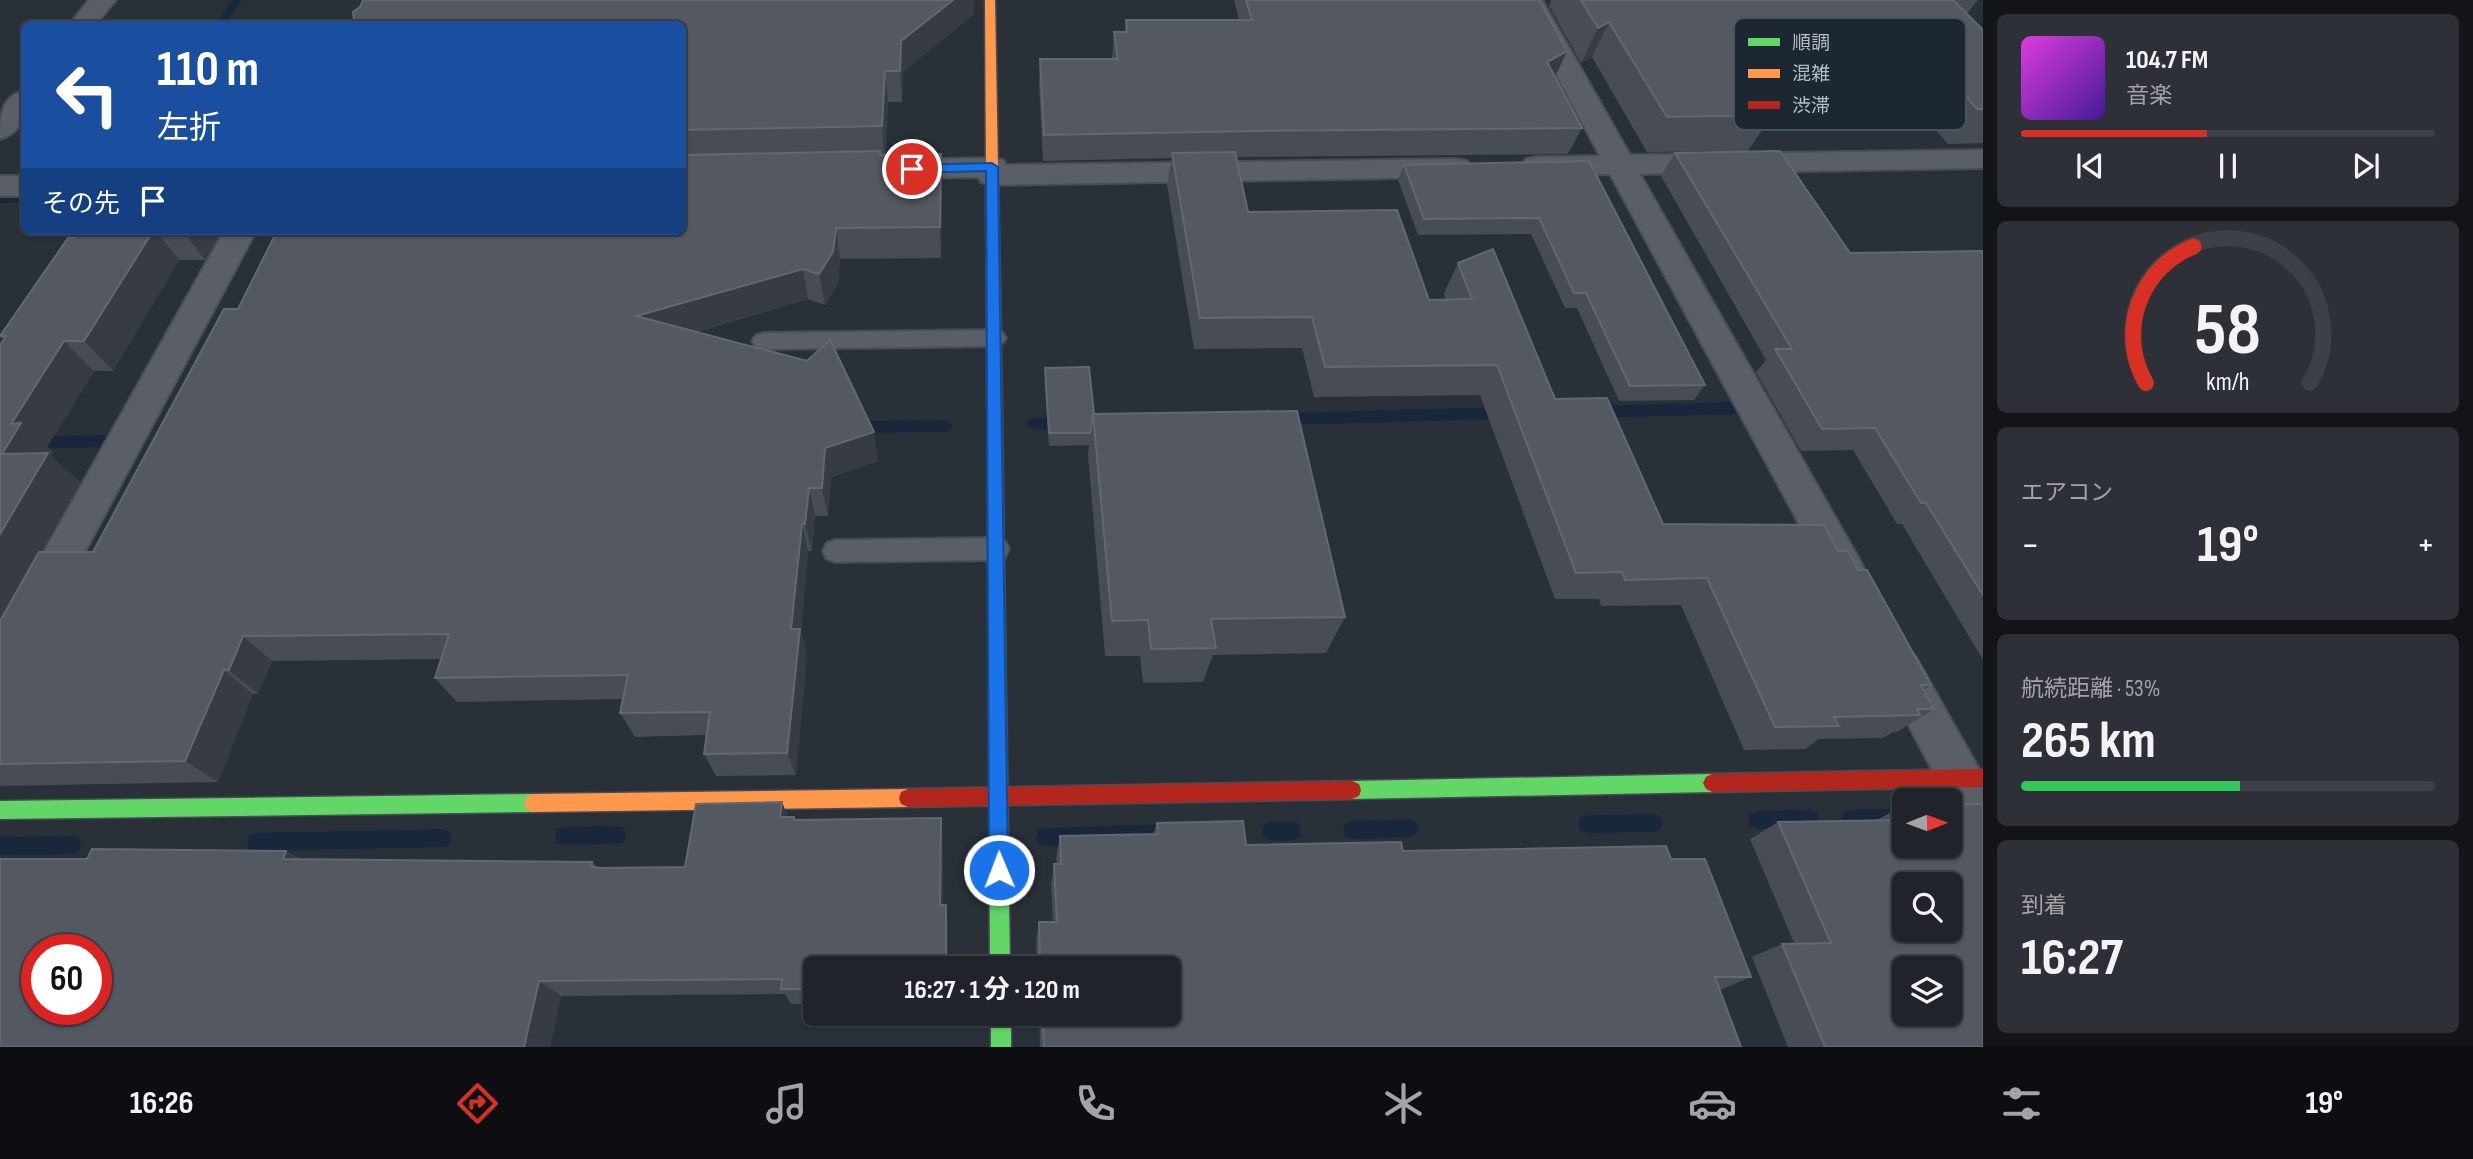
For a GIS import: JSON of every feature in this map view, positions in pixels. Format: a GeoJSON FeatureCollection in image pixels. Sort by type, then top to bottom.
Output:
{"type":"FeatureCollection","features":[{"type":"Feature","properties":{"kind":"street"},"geometry":{"type":"LineString","coordinates":[[86,21],[103,0]]}},
{"type":"Feature","properties":{"kind":"street"},"geometry":{"type":"LineString","coordinates":[[990,0],[1000,956]]}},
{"type":"Feature","properties":{"kind":"street"},"geometry":{"type":"LineString","coordinates":[[1529,0],[1860,598]]}},
{"type":"Feature","properties":{"kind":"street"},"geometry":{"type":"LineString","coordinates":[[0,130],[21,103]]}},
{"type":"Feature","properties":{"kind":"street"},"geometry":{"type":"LineString","coordinates":[[858,170],[1494,167],[1983,159]]}},
{"type":"Feature","properties":{"kind":"street"},"geometry":{"type":"LineString","coordinates":[[0,186],[21,186]]}},
{"type":"Feature","properties":{"kind":"street"},"geometry":{"type":"LineString","coordinates":[[0,670],[238,235]]}},
{"type":"Feature","properties":{"kind":"street"},"geometry":{"type":"LineString","coordinates":[[1880,634],[1971,778],[1983,820]]}},
{"type":"Feature","properties":{"kind":"street"},"geometry":{"type":"LineString","coordinates":[[0,810],[998,797],[1971,778]]}},
{"type":"Feature","properties":{"kind":"street"},"geometry":{"type":"LineString","coordinates":[[1001,1026],[1001,1047]]}},
{"type":"Feature","properties":{"kind":"lane"},"geometry":{"type":"LineString","coordinates":[[764,341],[994,338]]}},
{"type":"Feature","properties":{"kind":"lane"},"geometry":{"type":"LineString","coordinates":[[836,551],[996,549]]}},
{"type":"Feature","properties":{"kind":"building"},"geometry":{"type":"Polygon","coordinates":[[[363,0],[953,0],[901,41],[900,71],[885,71],[882,126],[686,130],[686,21],[350,21],[354,19],[353,12],[360,7],[363,0]]]}},
{"type":"Feature","properties":{"kind":"building"},"geometry":{"type":"Polygon","coordinates":[[[1246,0],[1539,0],[1567,51],[1547,62],[1582,128],[1044,135],[1040,59],[1118,59],[1114,32],[1127,32],[1126,20],[1252,20],[1246,0]]]}},
{"type":"Feature","properties":{"kind":"building"},"geometry":{"type":"Polygon","coordinates":[[[1581,0],[1953,0],[1983,30],[1983,109],[1977,109],[1966,97],[1966,18],[1734,18],[1734,116],[1667,117],[1609,22],[1598,28],[1581,0]]]}},
{"type":"Feature","properties":{"kind":"building"},"geometry":{"type":"Polygon","coordinates":[[[880,151],[880,155],[941,154],[940,227],[836,228],[833,252],[819,274],[803,269],[636,316],[807,361],[830,340],[874,432],[825,448],[822,488],[809,488],[805,524],[802,524],[791,629],[800,629],[787,753],[704,754],[710,712],[620,713],[628,675],[435,678],[449,634],[243,636],[229,670],[224,670],[185,761],[0,764],[0,621],[39,552],[93,552],[224,309],[238,309],[275,235],[686,235],[686,155],[880,151]]]}},
{"type":"Feature","properties":{"kind":"building"},"geometry":{"type":"Polygon","coordinates":[[[1780,151],[1850,253],[1983,251],[1983,595],[1926,503],[1921,503],[1875,428],[1822,429],[1775,349],[1792,349],[1675,153],[1780,151]]]}},
{"type":"Feature","properties":{"kind":"building"},"geometry":{"type":"Polygon","coordinates":[[[1235,152],[1248,212],[1397,210],[1429,300],[1472,299],[1458,263],[1493,249],[1555,399],[1607,398],[1663,524],[1824,525],[1838,551],[1848,551],[1858,570],[1867,570],[1931,685],[1921,685],[1934,709],[1917,709],[1920,715],[1834,717],[1839,726],[1775,727],[1707,578],[1625,580],[1622,572],[1576,573],[1497,365],[1325,367],[1312,317],[1200,318],[1172,153],[1235,152]]]}},
{"type":"Feature","properties":{"kind":"building"},"geometry":{"type":"Polygon","coordinates":[[[1589,161],[1705,385],[1630,386],[1586,293],[1574,293],[1539,218],[1424,219],[1404,165],[1589,161]]]}},
{"type":"Feature","properties":{"kind":"building"},"geometry":{"type":"Polygon","coordinates":[[[76,235],[150,235],[84,341],[64,341],[11,424],[21,423],[2,454],[48,453],[0,534],[0,345],[6,336],[0,336],[68,238],[76,235]]]}},
{"type":"Feature","properties":{"kind":"building"},"geometry":{"type":"Polygon","coordinates":[[[1089,367],[1094,414],[1090,433],[1049,433],[1045,368],[1089,367]]]}},
{"type":"Feature","properties":{"kind":"building"},"geometry":{"type":"Polygon","coordinates":[[[1297,411],[1345,617],[1211,619],[1216,648],[1151,649],[1148,620],[1112,621],[1093,414],[1297,411]]]}},
{"type":"Feature","properties":{"kind":"building"},"geometry":{"type":"Polygon","coordinates":[[[782,802],[780,817],[794,817],[794,820],[941,818],[940,905],[946,905],[946,955],[803,956],[803,989],[781,989],[782,979],[539,981],[524,1047],[0,1047],[0,859],[87,859],[92,849],[286,851],[283,859],[592,862],[591,866],[598,868],[685,867],[696,804],[782,802]]]}},
{"type":"Feature","properties":{"kind":"building"},"geometry":{"type":"Polygon","coordinates":[[[1983,804],[1983,1047],[1825,1047],[1782,944],[1831,943],[1778,822],[1892,820],[1892,858],[1962,858],[1962,805],[1983,804]]]}},
{"type":"Feature","properties":{"kind":"building"},"geometry":{"type":"Polygon","coordinates":[[[1243,821],[1246,845],[1401,842],[1403,851],[1666,846],[1671,859],[1705,859],[1751,977],[1715,977],[1741,1047],[1044,1047],[1043,1026],[1181,1026],[1181,956],[1040,956],[1039,922],[1057,922],[1054,864],[1061,864],[1060,836],[1158,834],[1157,823],[1243,821]]]}},
{"type":"Feature","properties":{"kind":"waterway"},"geometry":{"type":"LineString","coordinates":[[223,21],[237,0]]}},
{"type":"Feature","properties":{"kind":"waterway"},"geometry":{"type":"LineString","coordinates":[[0,199],[21,198]]}},
{"type":"Feature","properties":{"kind":"waterway"},"geometry":{"type":"LineString","coordinates":[[1594,412],[1735,408]]}},
{"type":"Feature","properties":{"kind":"waterway"},"geometry":{"type":"LineString","coordinates":[[1279,419],[1509,413]]}},
{"type":"Feature","properties":{"kind":"waterway"},"geometry":{"type":"LineString","coordinates":[[1032,424],[1068,423]]}},
{"type":"Feature","properties":{"kind":"waterway"},"geometry":{"type":"LineString","coordinates":[[850,427],[946,426]]}},
{"type":"Feature","properties":{"kind":"waterway"},"geometry":{"type":"LineString","coordinates":[[0,443],[104,441]]}},
{"type":"Feature","properties":{"kind":"waterway"},"geometry":{"type":"LineString","coordinates":[[1850,819],[1892,817]]}},
{"type":"Feature","properties":{"kind":"waterway"},"geometry":{"type":"LineString","coordinates":[[1757,820],[1810,819]]}},
{"type":"Feature","properties":{"kind":"waterway"},"geometry":{"type":"LineString","coordinates":[[1587,824],[1654,823]]}},
{"type":"Feature","properties":{"kind":"waterway"},"geometry":{"type":"LineString","coordinates":[[1352,830],[1409,828]]}},
{"type":"Feature","properties":{"kind":"waterway"},"geometry":{"type":"LineString","coordinates":[[1271,831],[1292,831]]}},
{"type":"Feature","properties":{"kind":"waterway"},"geometry":{"type":"LineString","coordinates":[[1045,837],[1174,833]]}},
{"type":"Feature","properties":{"kind":"waterway"},"geometry":{"type":"LineString","coordinates":[[564,836],[617,835]]}},
{"type":"Feature","properties":{"kind":"waterway"},"geometry":{"type":"LineString","coordinates":[[256,842],[442,838]]}},
{"type":"Feature","properties":{"kind":"waterway"},"geometry":{"type":"LineString","coordinates":[[0,846],[72,845]]}},
{"type":"Feature","properties":{"kind":"traffic: fast"},"geometry":{"type":"LineString","coordinates":[[996,554],[1000,956]]}},
{"type":"Feature","properties":{"kind":"traffic: fast"},"geometry":{"type":"LineString","coordinates":[[1352,790],[1712,783]]}},
{"type":"Feature","properties":{"kind":"traffic: fast"},"geometry":{"type":"LineString","coordinates":[[0,810],[533,803]]}},
{"type":"Feature","properties":{"kind":"traffic: fast"},"geometry":{"type":"LineString","coordinates":[[1001,1026],[1001,1047]]}},
{"type":"Feature","properties":{"kind":"traffic: slow"},"geometry":{"type":"LineString","coordinates":[[990,0],[994,342]]}},
{"type":"Feature","properties":{"kind":"traffic: slow"},"geometry":{"type":"LineString","coordinates":[[533,803],[908,798]]}},
{"type":"Feature","properties":{"kind":"traffic: jam"},"geometry":{"type":"LineString","coordinates":[[994,342],[996,554]]}},
{"type":"Feature","properties":{"kind":"traffic: jam"},"geometry":{"type":"LineString","coordinates":[[1712,783],[1983,778]]}},
{"type":"Feature","properties":{"kind":"traffic: jam"},"geometry":{"type":"LineString","coordinates":[[908,798],[1352,790]]}},
{"type":"Feature","properties":{"kind":"route"},"geometry":{"type":"LineString","coordinates":[[912,169],[992,167],[999,870]]}}]}
